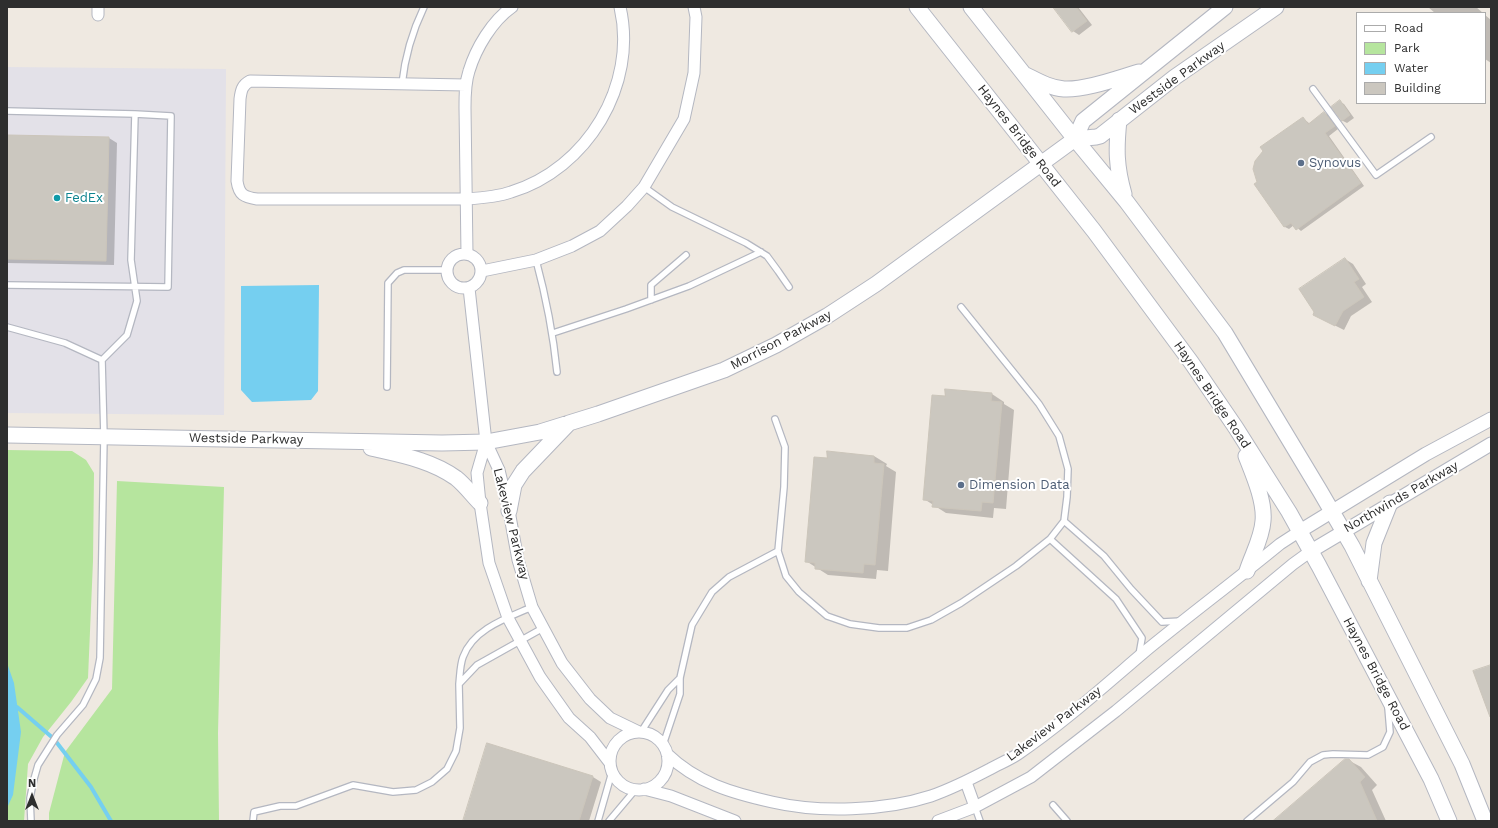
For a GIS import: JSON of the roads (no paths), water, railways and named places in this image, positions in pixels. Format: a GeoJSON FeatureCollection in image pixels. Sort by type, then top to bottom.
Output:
{"type":"FeatureCollection","features":[{"type":"Feature","properties":{"kind":"main road","name":"Haynes Bridge Road"},"geometry":{"type":"LineString","coordinates":[[917,7],[1099,237],[1191,362],[1236,428],[1290,512],[1431,778],[1449,821]]}},
{"type":"Feature","properties":{"kind":"main road"},"geometry":{"type":"LineString","coordinates":[[971,7],[1126,201],[1225,333],[1343,531],[1462,764],[1485,821]]}},
{"type":"Feature","properties":{"kind":"main road","name":"Westside Parkway"},"geometry":{"type":"LineString","coordinates":[[1075,139],[1083,121],[1225,7]]}},
{"type":"Feature","properties":{"kind":"main road","name":"Westside Parkway"},"geometry":{"type":"LineString","coordinates":[[1040,163],[1075,139],[1096,137],[1175,77],[1276,7]]}},
{"type":"Feature","properties":{"kind":"main road"},"geometry":{"type":"LineString","coordinates":[[1024,74],[1043,84],[1064,89],[1083,87],[1147,70]]}},
{"type":"Feature","properties":{"kind":"main road"},"geometry":{"type":"LineString","coordinates":[[1119,120],[1116,149],[1119,175],[1126,201]]}},
{"type":"Feature","properties":{"kind":"main road","name":"Morrison Parkway"},"geometry":{"type":"LineString","coordinates":[[486,442],[540,432],[570,423],[724,370],[776,345],[828,316],[876,284],[1040,163]]}},
{"type":"Feature","properties":{"kind":"main road"},"geometry":{"type":"LineString","coordinates":[[509,511],[514,485],[523,471],[570,423]]}},
{"type":"Feature","properties":{"kind":"main road"},"geometry":{"type":"LineString","coordinates":[[1236,428],[1259,495],[1263,521],[1262,529],[1247,571]]}},
{"type":"Feature","properties":{"kind":"main road","name":"Westside Parkway"},"geometry":{"type":"LineString","coordinates":[[7,435],[442,443],[486,442]]}},
{"type":"Feature","properties":{"kind":"main road"},"geometry":{"type":"LineString","coordinates":[[343,441],[422,460],[457,479],[480,503]]}},
{"type":"Feature","properties":{"kind":"main road"},"geometry":{"type":"LineString","coordinates":[[1369,581],[1374,543],[1390,503]]}},
{"type":"Feature","properties":{"kind":"street"},"geometry":{"type":"LineString","coordinates":[[467,254],[466,85],[476,52],[498,20],[512,7]]}},
{"type":"Feature","properties":{"kind":"street"},"geometry":{"type":"LineString","coordinates":[[466,85],[250,81],[246,83],[241,90],[237,181],[238,188],[247,198],[257,199],[466,199],[490,197],[512,192],[531,184],[549,175],[561,166],[583,144],[598,124],[611,102],[619,78],[624,54],[624,35],[620,7]]}},
{"type":"Feature","properties":{"kind":"street"},"geometry":{"type":"LineString","coordinates":[[482,271],[536,260],[572,246],[600,231],[627,206],[644,187],[684,119],[694,73],[696,16],[694,7]]}},
{"type":"Feature","properties":{"kind":"street"},"geometry":{"type":"LineString","coordinates":[[461,254],[467,254],[477,260],[482,271],[478,282],[469,288],[458,288],[449,281],[447,270],[451,260],[461,254]]}},
{"type":"Feature","properties":{"kind":"street"},"geometry":{"type":"LineString","coordinates":[[469,288],[486,442]]}},
{"type":"Feature","properties":{"kind":"street","name":"Northwinds Parkway"},"geometry":{"type":"LineString","coordinates":[[1331,511],[1426,454],[1491,419]]}},
{"type":"Feature","properties":{"kind":"street","name":"Lakeview Parkway"},"geometry":{"type":"LineString","coordinates":[[486,442],[476,473],[490,563],[508,618],[540,677],[569,718],[590,737],[611,767]]}},
{"type":"Feature","properties":{"kind":"street","name":"Lakeview Parkway"},"geometry":{"type":"LineString","coordinates":[[486,442],[499,470],[509,511],[518,560],[532,607],[543,628],[562,663],[590,699],[610,718],[640,732]]}},
{"type":"Feature","properties":{"kind":"street","name":"Northwinds Parkway"},"geometry":{"type":"LineString","coordinates":[[1311,551],[1491,444]]}},
{"type":"Feature","properties":{"kind":"street","name":"Lakeview Parkway"},"geometry":{"type":"LineString","coordinates":[[665,749],[675,762],[696,777],[737,795],[789,806],[841,809],[889,805],[930,796],[966,782],[1017,755],[1069,716],[1139,657],[1280,544],[1331,511]]}},
{"type":"Feature","properties":{"kind":"street","name":"Lakeview Parkway"},"geometry":{"type":"LineString","coordinates":[[938,821],[975,807],[1031,777],[1079,741],[1293,564],[1311,551]]}},
{"type":"Feature","properties":{"kind":"street"},"geometry":{"type":"LineString","coordinates":[[640,789],[653,786],[660,780],[666,767],[665,749],[656,738],[640,732],[621,738],[611,753],[611,767],[617,780],[625,786],[671,796],[735,821]]}},
{"type":"Feature","properties":{"kind":"street"},"geometry":{"type":"LineString","coordinates":[[966,782],[975,807]]}},
{"type":"Feature","properties":{"kind":"lane"},"geometry":{"type":"LineString","coordinates":[[402,84],[408,46],[424,7]]}},
{"type":"Feature","properties":{"kind":"lane"},"geometry":{"type":"LineString","coordinates":[[1313,89],[1376,174],[1431,137]]}},
{"type":"Feature","properties":{"kind":"lane"},"geometry":{"type":"LineString","coordinates":[[7,111],[171,116],[168,287],[7,285]]}},
{"type":"Feature","properties":{"kind":"lane"},"geometry":{"type":"LineString","coordinates":[[31,821],[30,798],[38,765],[57,735],[83,705],[96,679],[100,658],[104,436],[102,360],[127,335],[137,301],[130,260],[135,114]]}},
{"type":"Feature","properties":{"kind":"lane"},"geometry":{"type":"LineString","coordinates":[[644,187],[672,207],[767,256],[775,266],[788,288]]}},
{"type":"Feature","properties":{"kind":"lane"},"geometry":{"type":"LineString","coordinates":[[553,333],[689,286],[761,252]]}},
{"type":"Feature","properties":{"kind":"lane"},"geometry":{"type":"LineString","coordinates":[[651,300],[651,285],[686,255]]}},
{"type":"Feature","properties":{"kind":"lane"},"geometry":{"type":"LineString","coordinates":[[536,260],[544,289],[553,333],[557,372]]}},
{"type":"Feature","properties":{"kind":"lane"},"geometry":{"type":"LineString","coordinates":[[387,387],[388,283],[397,273],[404,270],[447,270]]}},
{"type":"Feature","properties":{"kind":"lane"},"geometry":{"type":"LineString","coordinates":[[774,419],[785,446],[784,487],[778,550],[786,576],[799,592],[827,616],[850,624],[879,628],[907,628],[931,620],[961,603],[1016,566],[1050,539],[1064,521],[1068,468],[1059,436],[1039,404],[961,307]]}},
{"type":"Feature","properties":{"kind":"lane"},"geometry":{"type":"LineString","coordinates":[[7,327],[65,343],[102,360]]}},
{"type":"Feature","properties":{"kind":"lane"},"geometry":{"type":"LineString","coordinates":[[1064,521],[1104,556],[1131,589],[1162,622],[1184,621]]}},
{"type":"Feature","properties":{"kind":"lane"},"geometry":{"type":"LineString","coordinates":[[1050,539],[1116,599],[1142,638],[1139,657]]}},
{"type":"Feature","properties":{"kind":"lane"},"geometry":{"type":"LineString","coordinates":[[665,749],[680,694],[680,678],[692,626],[712,592],[729,577],[778,550]]}},
{"type":"Feature","properties":{"kind":"lane"},"geometry":{"type":"LineString","coordinates":[[254,821],[254,812],[280,806],[296,806],[353,785],[393,792],[416,790],[432,782],[447,769],[456,751],[460,728],[459,684],[462,658],[467,649],[477,636],[508,618],[532,607]]}},
{"type":"Feature","properties":{"kind":"lane"},"geometry":{"type":"LineString","coordinates":[[459,684],[477,665],[543,628]]}},
{"type":"Feature","properties":{"kind":"lane"},"geometry":{"type":"LineString","coordinates":[[640,732],[668,690],[680,678]]}},
{"type":"Feature","properties":{"kind":"lane"},"geometry":{"type":"LineString","coordinates":[[1247,821],[1293,782],[1310,762],[1322,756],[1333,754],[1368,755],[1384,747],[1390,732],[1388,697]]}},
{"type":"Feature","properties":{"kind":"lane"},"geometry":{"type":"LineString","coordinates":[[598,821],[611,767]]}},
{"type":"Feature","properties":{"kind":"lane"},"geometry":{"type":"LineString","coordinates":[[609,821],[640,789]]}},
{"type":"Feature","properties":{"kind":"lane"},"geometry":{"type":"LineString","coordinates":[[1053,805],[1068,821]]}},
{"type":"Feature","properties":{"kind":"lane"},"geometry":{"type":"LineString","coordinates":[[975,807],[980,821]]}},
{"type":"Feature","properties":{"kind":"water"},"geometry":{"type":"Polygon","coordinates":[[[319,285],[318,391],[311,400],[252,402],[241,390],[241,286],[319,285]]]}},
{"type":"Feature","properties":{"kind":"water"},"geometry":{"type":"Polygon","coordinates":[[[7,663],[14,683],[21,732],[13,795],[7,808],[7,663]]]}},
{"type":"Feature","properties":{"kind":"waterway"},"geometry":{"type":"LineString","coordinates":[[17,707],[54,739],[91,787],[111,821]]}},
{"type":"Feature","properties":{"kind":"place","name":"Synovus"},"geometry":{"type":"Point","coordinates":[1301,163]}},
{"type":"Feature","properties":{"kind":"place","name":"FedEx"},"geometry":{"type":"Point","coordinates":[57,198]}},
{"type":"Feature","properties":{"kind":"place","name":"Dimension Data"},"geometry":{"type":"Point","coordinates":[961,485]}}]}
